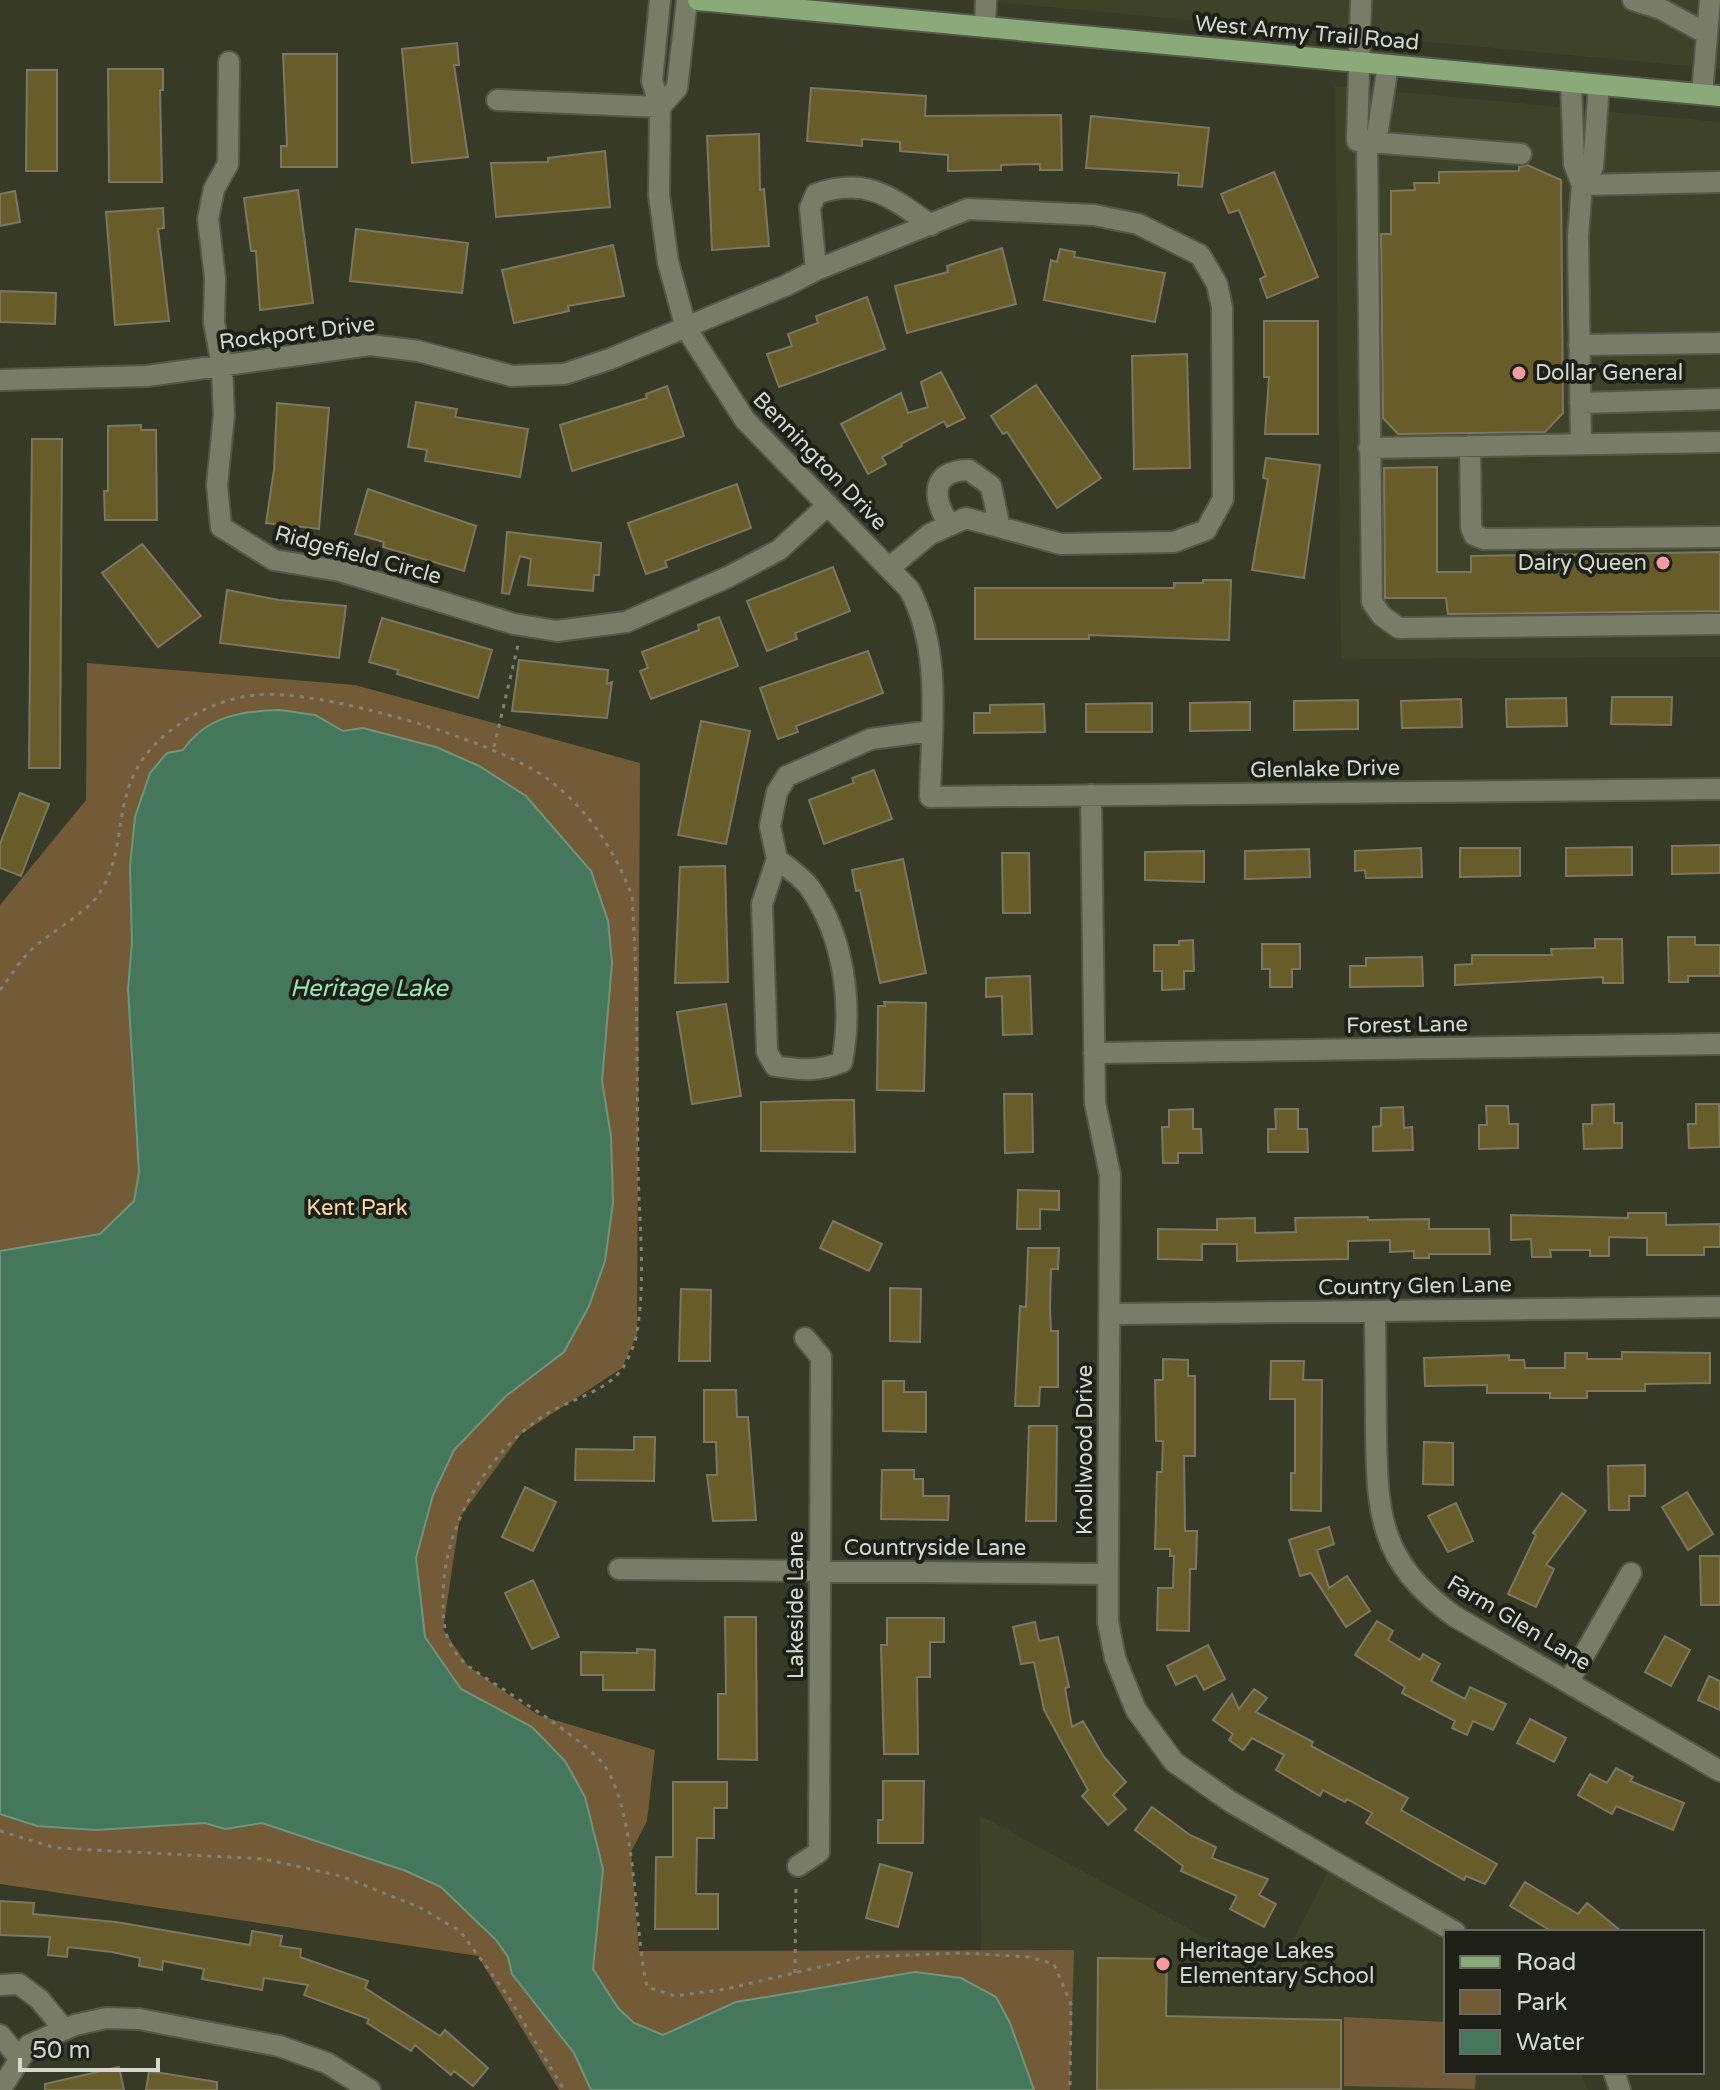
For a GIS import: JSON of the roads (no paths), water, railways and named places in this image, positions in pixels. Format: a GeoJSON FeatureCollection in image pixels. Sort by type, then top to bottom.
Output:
{"type":"FeatureCollection","features":[{"type":"Feature","properties":{"kind":"main road","name":"West Army Trail Road"},"geometry":{"type":"LineString","coordinates":[[698,0],[1711,95]]}},
{"type":"Feature","properties":{"kind":"street","name":"Bennington Drive"},"geometry":{"type":"LineString","coordinates":[[660,0],[652,81],[660,107],[660,217],[686,328],[745,420],[909,589],[928,636],[930,797]]}},
{"type":"Feature","properties":{"kind":"street","name":"Bennington Drive"},"geometry":{"type":"LineString","coordinates":[[660,107],[677,88],[687,0]]}},
{"type":"Feature","properties":{"kind":"street"},"geometry":{"type":"LineString","coordinates":[[985,27],[986,0]]}},
{"type":"Feature","properties":{"kind":"street"},"geometry":{"type":"LineString","coordinates":[[1361,0],[1357,62],[1367,141],[1372,602],[1382,616],[1399,628],[1720,624]]}},
{"type":"Feature","properties":{"kind":"street"},"geometry":{"type":"LineString","coordinates":[[1633,0],[1662,4],[1712,28]]}},
{"type":"Feature","properties":{"kind":"street"},"geometry":{"type":"LineString","coordinates":[[1710,0],[1711,95]]}},
{"type":"Feature","properties":{"kind":"street","name":"Ridgefield Circle"},"geometry":{"type":"LineString","coordinates":[[229,62],[228,164],[214,189],[208,219],[215,278],[214,322],[222,366],[224,415],[217,485],[221,527],[274,560],[340,571],[521,626],[557,631],[589,629],[648,613],[779,550],[828,505]]}},
{"type":"Feature","properties":{"kind":"street"},"geometry":{"type":"LineString","coordinates":[[1367,141],[1388,65]]}},
{"type":"Feature","properties":{"kind":"street"},"geometry":{"type":"LineString","coordinates":[[1571,82],[1574,164],[1582,185],[1577,251],[1581,444]]}},
{"type":"Feature","properties":{"kind":"street"},"geometry":{"type":"LineString","coordinates":[[1582,185],[1593,167],[1599,85]]}},
{"type":"Feature","properties":{"kind":"street"},"geometry":{"type":"LineString","coordinates":[[497,100],[660,107]]}},
{"type":"Feature","properties":{"kind":"street"},"geometry":{"type":"LineString","coordinates":[[1367,141],[1521,154]]}},
{"type":"Feature","properties":{"kind":"street"},"geometry":{"type":"LineString","coordinates":[[1582,185],[1720,182]]}},
{"type":"Feature","properties":{"kind":"street"},"geometry":{"type":"LineString","coordinates":[[816,270],[810,208],[816,194],[835,187],[883,192],[931,225]]}},
{"type":"Feature","properties":{"kind":"street","name":"Rockport Drive"},"geometry":{"type":"LineString","coordinates":[[0,380],[147,376],[385,345],[498,373],[543,377],[585,368],[968,209],[1094,215],[1138,224],[1200,255],[1217,284],[1222,307],[1223,499],[1206,530],[1174,542],[1061,544],[1042,541],[999,524],[966,518],[948,523]]}},
{"type":"Feature","properties":{"kind":"street"},"geometry":{"type":"LineString","coordinates":[[1579,345],[1720,343]]}},
{"type":"Feature","properties":{"kind":"street"},"geometry":{"type":"LineString","coordinates":[[1580,403],[1720,399]]}},
{"type":"Feature","properties":{"kind":"street"},"geometry":{"type":"LineString","coordinates":[[1369,448],[1720,442]]}},
{"type":"Feature","properties":{"kind":"street"},"geometry":{"type":"LineString","coordinates":[[1470,446],[1471,527],[1474,535],[1484,539],[1720,537]]}},
{"type":"Feature","properties":{"kind":"street"},"geometry":{"type":"LineString","coordinates":[[889,568],[948,523],[936,496],[938,485],[947,475],[969,470],[991,486],[999,524]]}},
{"type":"Feature","properties":{"kind":"street"},"geometry":{"type":"LineString","coordinates":[[777,859],[809,886],[841,960],[846,1011],[842,1062],[805,1071],[775,1066],[767,1052],[762,904],[777,859],[771,815],[777,792],[787,776],[871,739],[931,731]]}},
{"type":"Feature","properties":{"kind":"street","name":"Glenlake Drive"},"geometry":{"type":"LineString","coordinates":[[930,797],[1720,789]]}},
{"type":"Feature","properties":{"kind":"street","name":"Knollwood Drive"},"geometry":{"type":"LineString","coordinates":[[1091,795],[1095,1103],[1110,1175],[1108,1622],[1119,1670],[1136,1710],[1174,1762],[1231,1802],[1452,1930]]}},
{"type":"Feature","properties":{"kind":"street","name":"Forest Lane"},"geometry":{"type":"LineString","coordinates":[[1094,1053],[1720,1044]]}},
{"type":"Feature","properties":{"kind":"street","name":"Country Glen Lane"},"geometry":{"type":"LineString","coordinates":[[1110,1314],[1720,1307]]}},
{"type":"Feature","properties":{"kind":"street","name":"Farm Glen Lane"},"geometry":{"type":"LineString","coordinates":[[1375,1311],[1378,1495],[1382,1522],[1398,1559],[1422,1592],[1443,1608],[1720,1771]]}},
{"type":"Feature","properties":{"kind":"street","name":"Lakeside Lane"},"geometry":{"type":"LineString","coordinates":[[798,1866],[819,1852],[821,1357],[805,1338]]}},
{"type":"Feature","properties":{"kind":"street","name":"Countryside Lane"},"geometry":{"type":"LineString","coordinates":[[619,1569],[1108,1574]]}},
{"type":"Feature","properties":{"kind":"street"},"geometry":{"type":"LineString","coordinates":[[1569,1681],[1631,1573]]}},
{"type":"Feature","properties":{"kind":"street"},"geometry":{"type":"LineString","coordinates":[[0,1985],[19,1984],[39,1999],[64,2029]]}},
{"type":"Feature","properties":{"kind":"street"},"geometry":{"type":"LineString","coordinates":[[0,2090],[29,2045],[91,2020],[124,2018],[279,2046],[327,2063],[370,2090]]}},
{"type":"Feature","properties":{"kind":"street"},"geometry":{"type":"LineString","coordinates":[[0,2035],[20,2059]]}},
{"type":"Feature","properties":{"kind":"water","name":"Heritage Lake"},"geometry":{"type":"Polygon","coordinates":[[[280,710],[315,715],[343,731],[363,728],[436,747],[479,766],[526,796],[591,871],[608,921],[612,963],[602,1081],[611,1136],[613,1203],[605,1261],[589,1306],[564,1352],[506,1396],[454,1450],[433,1495],[416,1558],[425,1637],[461,1689],[532,1727],[565,1761],[585,1797],[603,1869],[593,1969],[618,2008],[634,2023],[663,2035],[736,2002],[915,1972],[961,1978],[996,1997],[1010,2023],[1034,2090],[591,2090],[574,2053],[512,1974],[508,1957],[496,1940],[441,1887],[406,1871],[262,1823],[225,1829],[205,1823],[96,1830],[37,1826],[0,1814],[0,1251],[100,1234],[134,1201],[139,1172],[128,989],[132,943],[130,866],[135,817],[150,773],[167,753],[183,750],[203,730],[226,718],[280,710]]]}},
{"type":"Feature","properties":{"kind":"place","name":"Dollar General"},"geometry":{"type":"Point","coordinates":[1519,373]}},
{"type":"Feature","properties":{"kind":"place","name":"Dairy Queen"},"geometry":{"type":"Point","coordinates":[1663,563]}},
{"type":"Feature","properties":{"kind":"place","name":"Heritage Lakes Elementary School"},"geometry":{"type":"Point","coordinates":[1163,1964]}},
{"type":"Feature","properties":{"kind":"park label","name":"Kent Park"},"geometry":{"type":"Point","coordinates":[357,1208]}}]}
